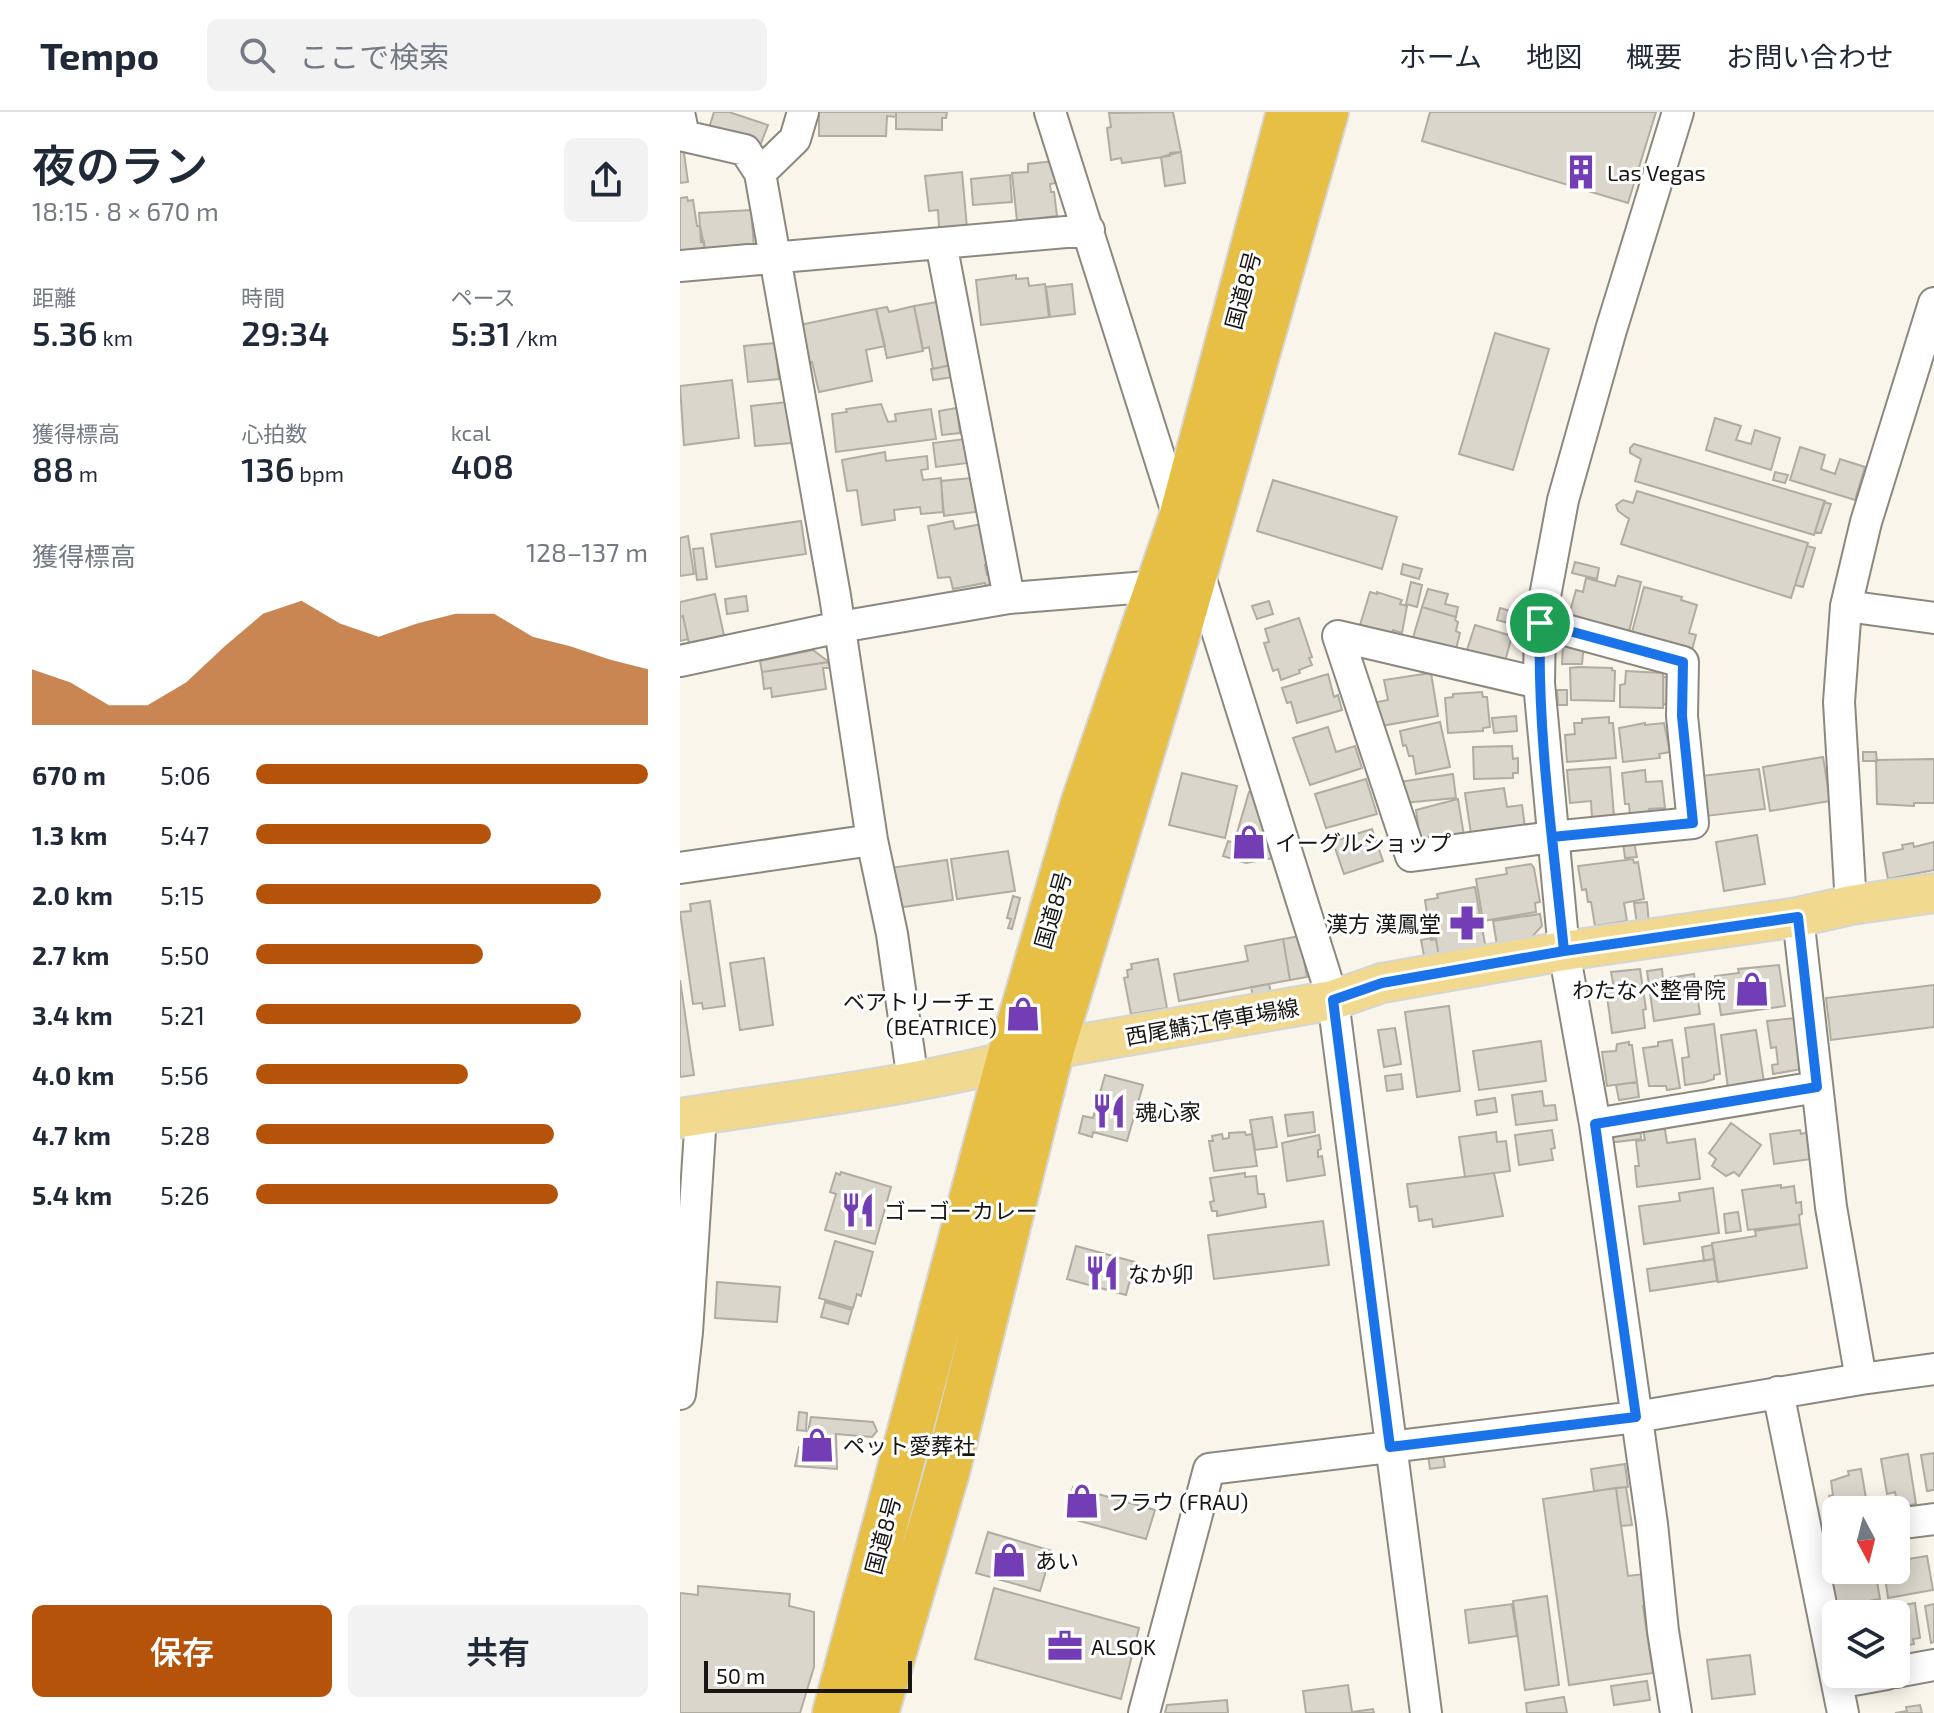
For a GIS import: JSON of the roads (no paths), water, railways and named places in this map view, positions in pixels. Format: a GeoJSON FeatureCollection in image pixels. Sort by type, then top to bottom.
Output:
{"type":"FeatureCollection","features":[{"type":"Feature","properties":{"kind":"highway","name":"国道8号"},"geometry":{"type":"LineString","coordinates":[[835,1713],[1008,1062],[1083,804],[1180,522],[1289,112]]}},
{"type":"Feature","properties":{"kind":"highway","name":"国道8号"},"geometry":{"type":"LineString","coordinates":[[876,1713],[947,1472],[1052,1049],[1197,567],[1326,112]]}},
{"type":"Feature","properties":{"kind":"main road","name":"西尾鯖江停車場線"},"geometry":{"type":"LineString","coordinates":[[690,1116],[913,1081],[1008,1062],[1052,1049],[1333,1000],[1382,983],[1934,893]]}},
{"type":"Feature","properties":{"kind":"street"},"geometry":{"type":"LineString","coordinates":[[760,173],[795,139],[803,112]]}},
{"type":"Feature","properties":{"kind":"street"},"geometry":{"type":"LineString","coordinates":[[1050,112],[1180,522]]}},
{"type":"Feature","properties":{"kind":"street"},"geometry":{"type":"LineString","coordinates":[[1676,1713],[1595,1124],[1564,951],[1539,683],[1540,623],[1567,486],[1678,112]]}},
{"type":"Feature","properties":{"kind":"street"},"geometry":{"type":"LineString","coordinates":[[680,117],[684,136],[745,150],[760,173],[840,627],[872,840],[892,934],[913,1081]]}},
{"type":"Feature","properties":{"kind":"street"},"geometry":{"type":"LineString","coordinates":[[680,266],[1089,230]]}},
{"type":"Feature","properties":{"kind":"street"},"geometry":{"type":"LineString","coordinates":[[941,243],[1009,598]]}},
{"type":"Feature","properties":{"kind":"street"},"geometry":{"type":"LineString","coordinates":[[1851,905],[1839,702],[1846,606],[1866,522],[1934,303]]}},
{"type":"Feature","properties":{"kind":"street"},"geometry":{"type":"LineString","coordinates":[[1197,567],[1333,1000],[1426,1713]]}},
{"type":"Feature","properties":{"kind":"street"},"geometry":{"type":"LineString","coordinates":[[680,661],[840,627],[1009,598],[1159,586]]}},
{"type":"Feature","properties":{"kind":"street"},"geometry":{"type":"LineString","coordinates":[[1846,606],[1934,618]]}},
{"type":"Feature","properties":{"kind":"street"},"geometry":{"type":"LineString","coordinates":[[1539,683],[1338,636],[1411,856],[1552,837],[1693,823],[1682,716],[1683,662],[1540,623]]}},
{"type":"Feature","properties":{"kind":"street"},"geometry":{"type":"LineString","coordinates":[[680,868],[872,840]]}},
{"type":"Feature","properties":{"kind":"street"},"geometry":{"type":"LineString","coordinates":[[1798,917],[1831,1207],[1861,1379]]}},
{"type":"Feature","properties":{"kind":"street"},"geometry":{"type":"LineString","coordinates":[[1595,1124],[1817,1087]]}},
{"type":"Feature","properties":{"kind":"street"},"geometry":{"type":"LineString","coordinates":[[680,1394],[687,1332],[690,1116]]}},
{"type":"Feature","properties":{"kind":"street"},"geometry":{"type":"LineString","coordinates":[[1144,1713],[1209,1469],[1636,1417],[1934,1369]]}},
{"type":"Feature","properties":{"kind":"street"},"geometry":{"type":"LineString","coordinates":[[1778,1392],[1822,1535]]}},
{"type":"Feature","properties":{"kind":"street"},"geometry":{"type":"LineString","coordinates":[[1910,1522],[1934,1519]]}},
{"type":"Feature","properties":{"kind":"street"},"geometry":{"type":"LineString","coordinates":[[1910,1669],[1934,1665]]}},
{"type":"Feature","properties":{"kind":"street"},"geometry":{"type":"LineString","coordinates":[[1838,1688],[1843,1713]]}},
{"type":"Feature","properties":{"kind":"place","name":"Las Vegas"},"geometry":{"type":"Point","coordinates":[1581,172]}},
{"type":"Feature","properties":{"kind":"place","name":"イーグルショップ"},"geometry":{"type":"Point","coordinates":[1249,842]}},
{"type":"Feature","properties":{"kind":"place","name":"漢方 漢鳳堂"},"geometry":{"type":"Point","coordinates":[1467,923]}},
{"type":"Feature","properties":{"kind":"place","name":"わたなべ整骨院"},"geometry":{"type":"Point","coordinates":[1752,989]}},
{"type":"Feature","properties":{"kind":"place","name":"ベアトリーチェ (BEATRICE)"},"geometry":{"type":"Point","coordinates":[1023,1014]}},
{"type":"Feature","properties":{"kind":"place","name":"魂心家"},"geometry":{"type":"Point","coordinates":[1109,1111]}},
{"type":"Feature","properties":{"kind":"place","name":"ゴーゴーカレー"},"geometry":{"type":"Point","coordinates":[858,1210]}},
{"type":"Feature","properties":{"kind":"place","name":"なか卯"},"geometry":{"type":"Point","coordinates":[1102,1273]}},
{"type":"Feature","properties":{"kind":"place","name":"ペット愛葬社"},"geometry":{"type":"Point","coordinates":[817,1445]}},
{"type":"Feature","properties":{"kind":"place","name":"フラウ (FRAU)"},"geometry":{"type":"Point","coordinates":[1082,1501]}},
{"type":"Feature","properties":{"kind":"place","name":"あい"},"geometry":{"type":"Point","coordinates":[1009,1560]}},
{"type":"Feature","properties":{"kind":"place","name":"ALSOK"},"geometry":{"type":"Point","coordinates":[1065,1646]}}]}
